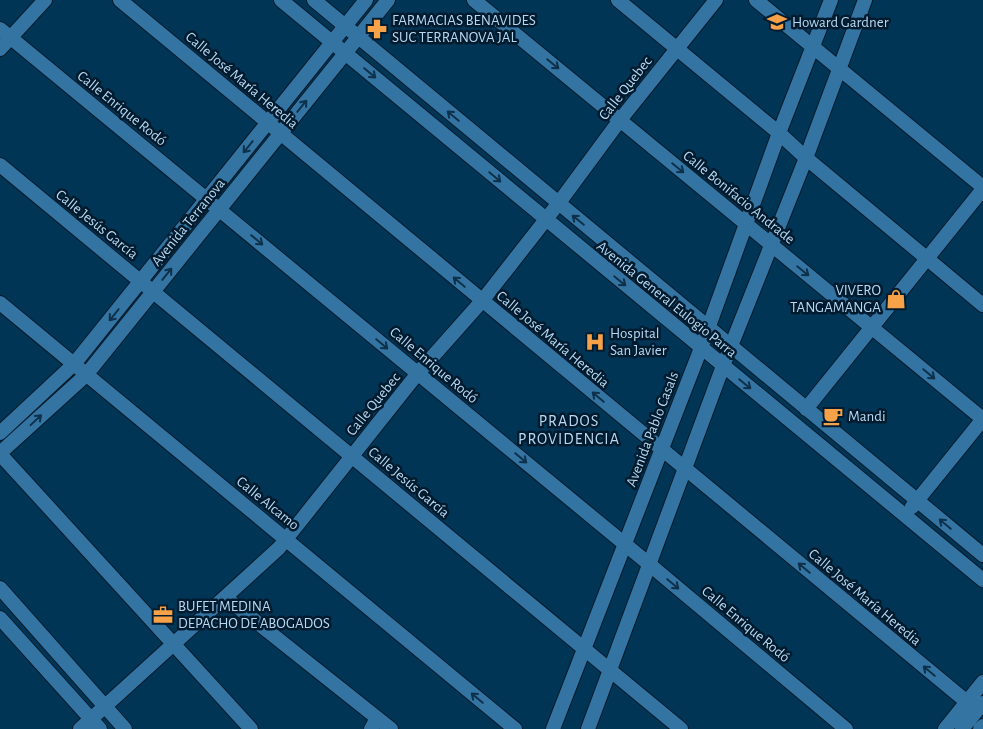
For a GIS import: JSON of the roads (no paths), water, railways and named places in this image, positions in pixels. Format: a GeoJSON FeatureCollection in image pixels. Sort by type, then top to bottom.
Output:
{"type":"FeatureCollection","features":[{"type":"Feature","properties":{"kind":"street"},"geometry":{"type":"LineString","coordinates":[[0,49],[5,33],[45,0]]}},
{"type":"Feature","properties":{"kind":"street","name":"Calle José María Heredia"},"geometry":{"type":"LineString","coordinates":[[120,0],[967,702]]}},
{"type":"Feature","properties":{"kind":"street","name":"Avenida General Eulogio Parra"},"geometry":{"type":"LineString","coordinates":[[281,0],[983,580]]}},
{"type":"Feature","properties":{"kind":"street","name":"Avenida General Eulogio Parra"},"geometry":{"type":"LineString","coordinates":[[314,0],[983,555]]}},
{"type":"Feature","properties":{"kind":"street","name":"Avenida Terranova"},"geometry":{"type":"LineString","coordinates":[[0,433],[74,364],[366,0]]}},
{"type":"Feature","properties":{"kind":"street","name":"Avenida Terranova"},"geometry":{"type":"LineString","coordinates":[[0,454],[86,375],[388,0]]}},
{"type":"Feature","properties":{"kind":"street","name":"Calle Bonifacio Andrade"},"geometry":{"type":"LineString","coordinates":[[474,0],[983,419]]}},
{"type":"Feature","properties":{"kind":"street"},"geometry":{"type":"LineString","coordinates":[[618,0],[983,304]]}},
{"type":"Feature","properties":{"kind":"street","name":"Calle Quebec"},"geometry":{"type":"LineString","coordinates":[[80,729],[96,724],[104,706],[279,548],[418,373],[482,301],[546,220],[620,120],[716,0]]}},
{"type":"Feature","properties":{"kind":"street"},"geometry":{"type":"LineString","coordinates":[[756,0],[983,188],[806,409]]}},
{"type":"Feature","properties":{"kind":"street","name":"Avenida Pablo Casals"},"geometry":{"type":"LineString","coordinates":[[553,729],[701,348],[779,133],[832,0]]}},
{"type":"Feature","properties":{"kind":"street"},"geometry":{"type":"LineString","coordinates":[[588,729],[731,346],[806,158],[865,0]]}},
{"type":"Feature","properties":{"kind":"street","name":"Calle Enrique Rodó"},"geometry":{"type":"LineString","coordinates":[[5,33],[207,198],[846,729]]}},
{"type":"Feature","properties":{"kind":"street","name":"Calle Jesús García"},"geometry":{"type":"LineString","coordinates":[[0,165],[682,729]]}},
{"type":"Feature","properties":{"kind":"street","name":"Calle Alcamo"},"geometry":{"type":"LineString","coordinates":[[0,303],[515,729]]}},
{"type":"Feature","properties":{"kind":"street"},"geometry":{"type":"LineString","coordinates":[[905,516],[983,419]]}},
{"type":"Feature","properties":{"kind":"street"},"geometry":{"type":"LineString","coordinates":[[0,454],[252,729]]}},
{"type":"Feature","properties":{"kind":"street"},"geometry":{"type":"LineString","coordinates":[[0,588],[124,729]]}},
{"type":"Feature","properties":{"kind":"street"},"geometry":{"type":"LineString","coordinates":[[225,597],[374,723],[391,729]]}},
{"type":"Feature","properties":{"kind":"street"},"geometry":{"type":"LineString","coordinates":[[0,618],[96,724]]}},
{"type":"Feature","properties":{"kind":"street"},"geometry":{"type":"LineString","coordinates":[[945,729],[983,682]]}},
{"type":"Feature","properties":{"kind":"street"},"geometry":{"type":"LineString","coordinates":[[962,729],[983,703]]}},
{"type":"Feature","properties":{"kind":"street"},"geometry":{"type":"LineString","coordinates":[[980,729],[983,726]]}},
{"type":"Feature","properties":{"kind":"place","name":"Howard Gardner"},"geometry":{"type":"Point","coordinates":[777,22]}},
{"type":"Feature","properties":{"kind":"place","name":"FARMACIAS BENAVIDES SUC TERRANOVA JAL"},"geometry":{"type":"Point","coordinates":[377,29]}},
{"type":"Feature","properties":{"kind":"place","name":"VIVERO TANGAMANGA"},"geometry":{"type":"Point","coordinates":[896,299]}},
{"type":"Feature","properties":{"kind":"place","name":"Hospital San Javier"},"geometry":{"type":"Point","coordinates":[595,342]}},
{"type":"Feature","properties":{"kind":"place","name":"Mandi"},"geometry":{"type":"Point","coordinates":[833,416]}},
{"type":"Feature","properties":{"kind":"place","name":"BUFET MEDINA DEPACHO DE ABOGADOS"},"geometry":{"type":"Point","coordinates":[163,615]}},
{"type":"Feature","properties":{"kind":"district","name":"PRADOS PROVIDENCIA"},"geometry":{"type":"Point","coordinates":[569,429]}}]}
